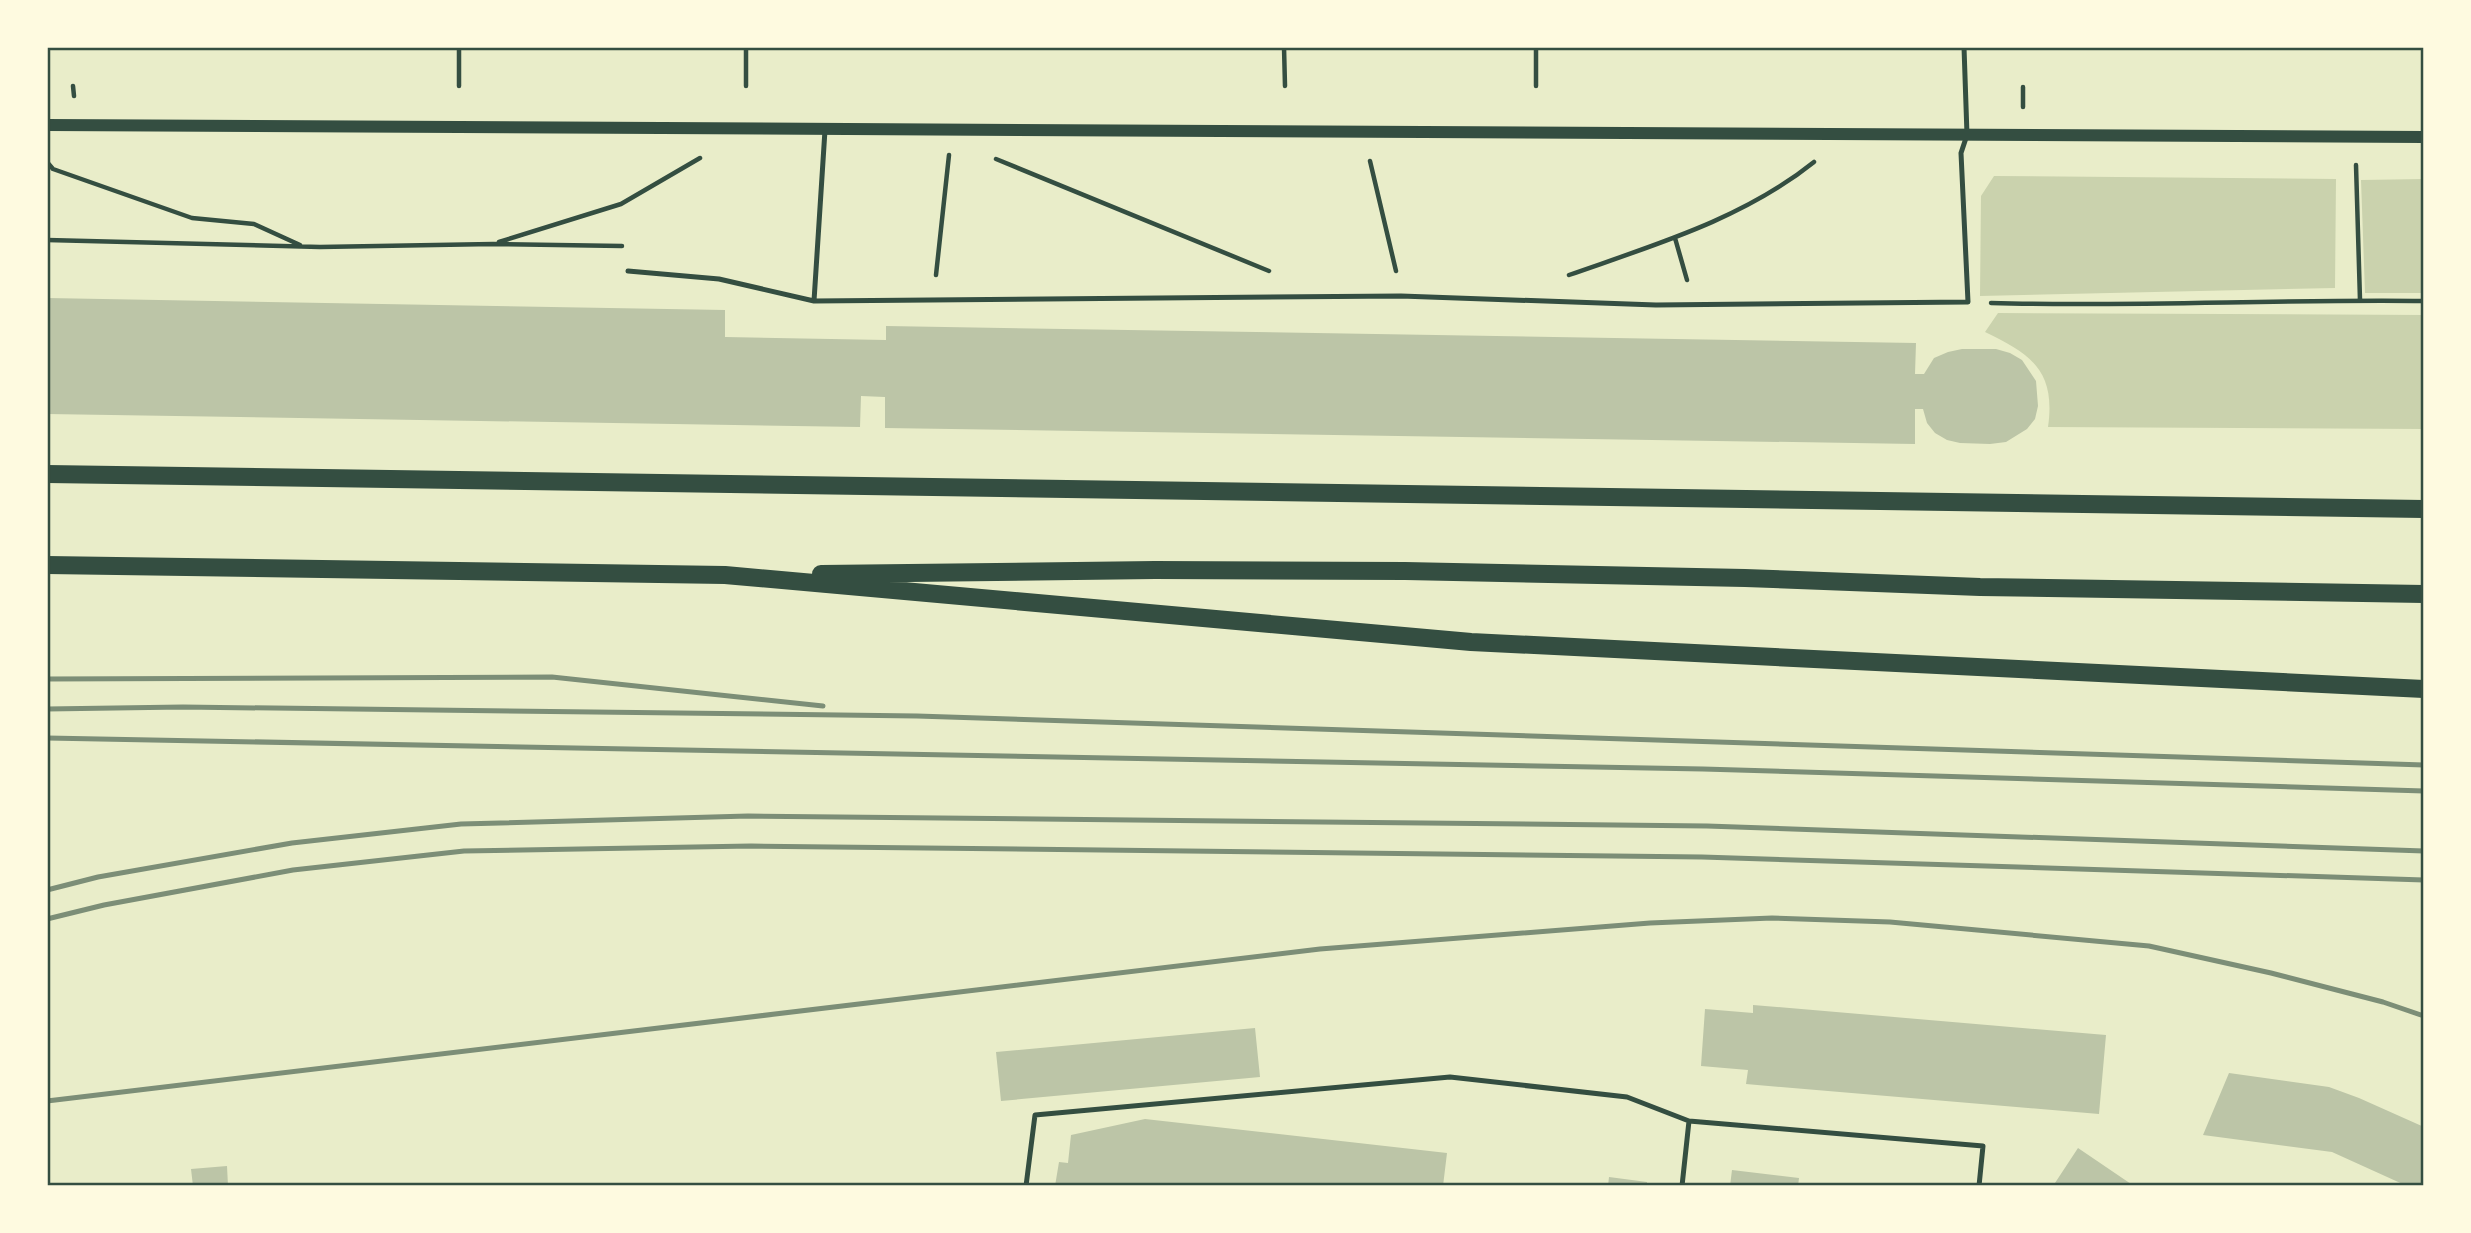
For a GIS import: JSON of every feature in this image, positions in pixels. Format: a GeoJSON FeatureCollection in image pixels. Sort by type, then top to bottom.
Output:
{"type":"FeatureCollection","features":[{"type":"Feature","properties":{"kind":"main road"},"geometry":{"type":"LineString","coordinates":[[47,474],[2424,509]]}},
{"type":"Feature","properties":{"kind":"main road"},"geometry":{"type":"LineString","coordinates":[[47,565],[725,575],[1155,570],[1405,571],[1745,578],[1980,587],[2424,594]]}},
{"type":"Feature","properties":{"kind":"main road"},"geometry":{"type":"LineString","coordinates":[[725,575],[1471,642],[2424,689]]}},
{"type":"Feature","properties":{"kind":"street"},"geometry":{"type":"LineString","coordinates":[[47,125],[2424,137]]}},
{"type":"Feature","properties":{"kind":"lane"},"geometry":{"type":"LineString","coordinates":[[628,271],[719,279],[814,301],[1402,296],[1694,305],[1968,302],[1961,153],[1967,135],[1964,47]]}},
{"type":"Feature","properties":{"kind":"lane"},"geometry":{"type":"LineString","coordinates":[[814,301],[825,129]]}},
{"type":"Feature","properties":{"kind":"lane"},"geometry":{"type":"LineString","coordinates":[[1026,1186],[1035,1115],[1450,1077],[1627,1097],[1689,1121],[1983,1146],[1979,1186]]}},
{"type":"Feature","properties":{"kind":"lane"},"geometry":{"type":"LineString","coordinates":[[1682,1186],[1689,1121]]}},
{"type":"Feature","properties":{"kind":"path"},"geometry":{"type":"LineString","coordinates":[[459,47],[459,86]]}},
{"type":"Feature","properties":{"kind":"path"},"geometry":{"type":"LineString","coordinates":[[746,47],[746,86]]}},
{"type":"Feature","properties":{"kind":"path"},"geometry":{"type":"LineString","coordinates":[[1284,47],[1285,86]]}},
{"type":"Feature","properties":{"kind":"path"},"geometry":{"type":"LineString","coordinates":[[1536,47],[1536,86]]}},
{"type":"Feature","properties":{"kind":"path"},"geometry":{"type":"LineString","coordinates":[[1368,152],[1402,296]]}},
{"type":"Feature","properties":{"kind":"path"},"geometry":{"type":"LineString","coordinates":[[2356,153],[2360,300]]}},
{"type":"Feature","properties":{"kind":"path"},"geometry":{"type":"LineString","coordinates":[[493,244],[621,204],[707,154]]}},
{"type":"Feature","properties":{"kind":"path"},"geometry":{"type":"LineString","coordinates":[[984,154],[1280,276]]}},
{"type":"Feature","properties":{"kind":"path"},"geometry":{"type":"LineString","coordinates":[[933,299],[949,155]]}},
{"type":"Feature","properties":{"kind":"path"},"geometry":{"type":"LineString","coordinates":[[1562,278],[1699,229],[1790,181],[1817,160]]}},
{"type":"Feature","properties":{"kind":"path"},"geometry":{"type":"LineString","coordinates":[[47,162],[53,169],[192,218],[254,224],[304,247]]}},
{"type":"Feature","properties":{"kind":"path"},"geometry":{"type":"LineString","coordinates":[[1675,238],[1694,305]]}},
{"type":"Feature","properties":{"kind":"path"},"geometry":{"type":"LineString","coordinates":[[47,240],[304,247],[493,244],[622,246],[628,271]]}},
{"type":"Feature","properties":{"kind":"path"},"geometry":{"type":"LineString","coordinates":[[1968,302],[2129,304],[2424,301]]}},
{"type":"Feature","properties":{"kind":"green space"},"geometry":{"type":"Polygon","coordinates":[[[1994,176],[2336,179],[2335,288],[1980,296],[1981,196],[1994,176]]]}},
{"type":"Feature","properties":{"kind":"green space"},"geometry":{"type":"Polygon","coordinates":[[[2424,179],[2424,293],[2365,293],[2361,180],[2424,179]]]}},
{"type":"Feature","properties":{"kind":"green space"},"geometry":{"type":"Polygon","coordinates":[[[1998,313],[2424,315],[2424,429],[2048,427],[2048,392],[2037,367],[2015,348],[1985,332],[1998,313]]]}},
{"type":"Feature","properties":{"kind":"building"},"geometry":{"type":"Polygon","coordinates":[[[47,298],[725,310],[725,337],[886,340],[886,326],[1916,343],[1915,374],[1924,374],[1934,358],[1948,352],[1962,349],[1996,349],[2010,353],[2022,360],[2036,381],[2038,406],[2035,419],[2027,429],[2006,442],[1990,444],[1947,440],[1935,433],[1927,423],[1923,409],[1915,409],[1915,444],[885,428],[885,397],[861,396],[860,427],[47,414],[47,298]]]}},
{"type":"Feature","properties":{"kind":"building"},"geometry":{"type":"Polygon","coordinates":[[[1753,1005],[2106,1035],[2099,1114],[1746,1084],[1748,1070],[1701,1066],[1705,1009],[1753,1013],[1753,1005]]]}},
{"type":"Feature","properties":{"kind":"building"},"geometry":{"type":"Polygon","coordinates":[[[1255,1028],[1260,1077],[1001,1101],[996,1052],[1255,1028]]]}},
{"type":"Feature","properties":{"kind":"building"},"geometry":{"type":"Polygon","coordinates":[[[2229,1073],[2329,1087],[2424,1127],[2424,1186],[2407,1186],[2332,1152],[2203,1135],[2229,1073]]]}},
{"type":"Feature","properties":{"kind":"building"},"geometry":{"type":"Polygon","coordinates":[[[1145,1119],[1447,1153],[1443,1186],[1055,1186],[1059,1162],[1068,1163],[1071,1135],[1145,1119]]]}},
{"type":"Feature","properties":{"kind":"building"},"geometry":{"type":"Polygon","coordinates":[[[2078,1148],[2134,1186],[2053,1186],[2078,1148]]]}},
{"type":"Feature","properties":{"kind":"building"},"geometry":{"type":"Polygon","coordinates":[[[227,1166],[228,1186],[193,1186],[191,1169],[227,1166]]]}},
{"type":"Feature","properties":{"kind":"building"},"geometry":{"type":"Polygon","coordinates":[[[1732,1170],[1799,1178],[1798,1186],[1730,1186],[1732,1170]]]}},
{"type":"Feature","properties":{"kind":"building"},"geometry":{"type":"Polygon","coordinates":[[[1609,1177],[1647,1182],[1647,1186],[1608,1186],[1609,1177]]]}},
{"type":"Feature","properties":{"kind":"railway"},"geometry":{"type":"LineString","coordinates":[[47,679],[552,677],[823,706]]}},
{"type":"Feature","properties":{"kind":"railway"},"geometry":{"type":"LineString","coordinates":[[47,709],[183,707],[917,716],[2424,765]]}},
{"type":"Feature","properties":{"kind":"railway"},"geometry":{"type":"LineString","coordinates":[[47,738],[1703,769],[2424,791]]}},
{"type":"Feature","properties":{"kind":"railway"},"geometry":{"type":"LineString","coordinates":[[47,890],[98,877],[292,843],[461,824],[748,816],[1707,826],[2424,851]]}},
{"type":"Feature","properties":{"kind":"railway"},"geometry":{"type":"LineString","coordinates":[[47,919],[104,905],[293,870],[464,851],[751,846],[1702,857],[2424,880]]}},
{"type":"Feature","properties":{"kind":"railway"},"geometry":{"type":"LineString","coordinates":[[47,1101],[1320,949],[1650,923],[1772,918],[1890,922],[2149,946],[2271,973],[2383,1002],[2424,1016]]}}]}
